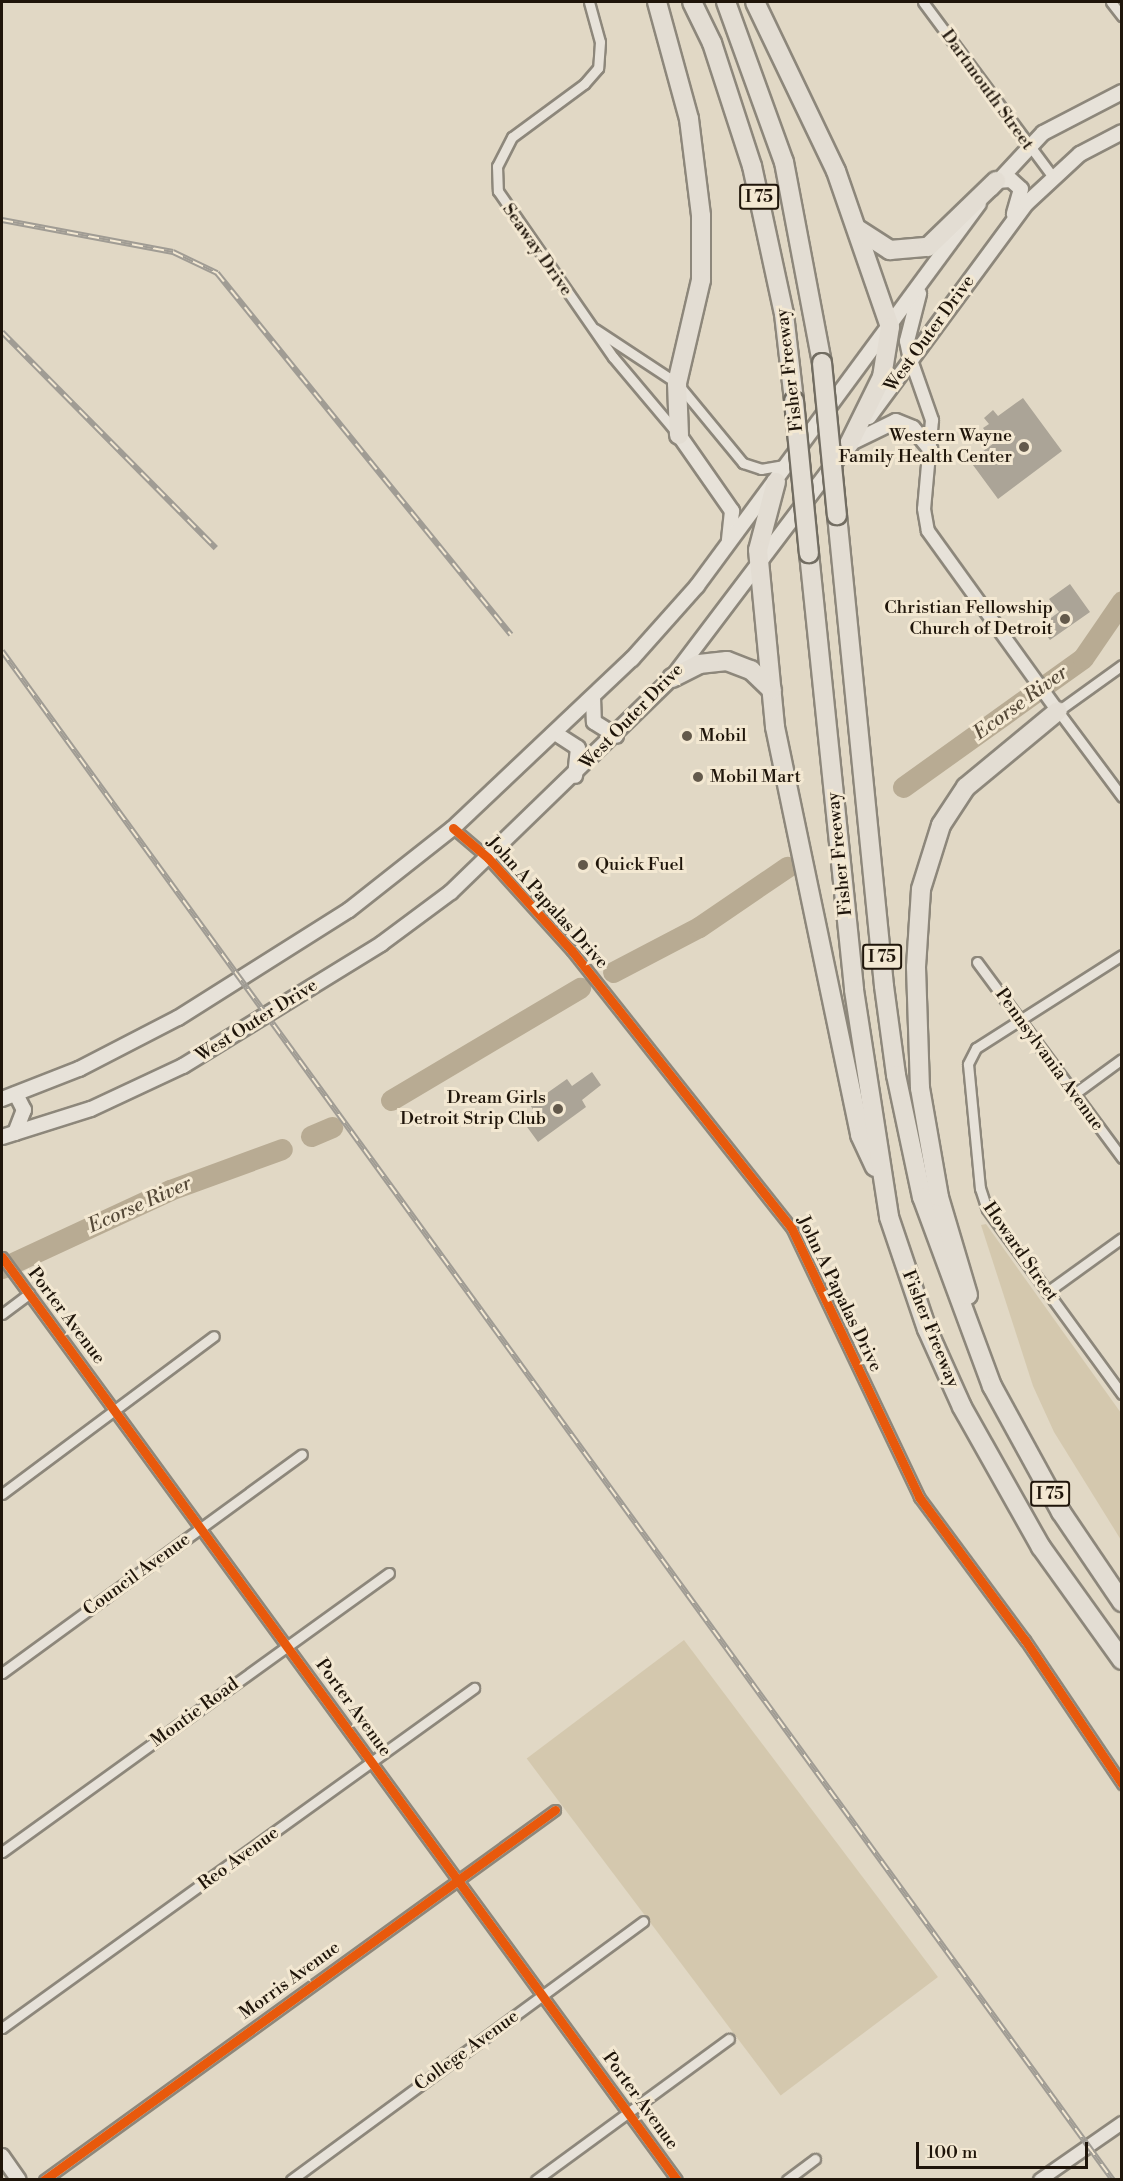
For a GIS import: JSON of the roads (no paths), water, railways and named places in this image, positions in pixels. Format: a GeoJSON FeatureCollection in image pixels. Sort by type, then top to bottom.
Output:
{"type":"FeatureCollection","features":[{"type":"Feature","properties":{"kind":"highway"},"geometry":{"type":"LineString","coordinates":[[657,2],[689,119],[701,216],[700,280],[677,383],[679,435]]}},
{"type":"Feature","properties":{"kind":"highway","name":"Fisher Freeway"},"geometry":{"type":"LineString","coordinates":[[692,2],[712,43],[752,166],[784,314],[854,990],[885,1190],[910,1284],[963,1407],[1041,1546],[1122,1660]]}},
{"type":"Feature","properties":{"kind":"highway","name":"Fisher Freeway"},"geometry":{"type":"LineString","coordinates":[[726,2],[784,162],[822,363],[896,1075],[922,1197],[992,1386],[1056,1503],[1122,1602]]}},
{"type":"Feature","properties":{"kind":"highway"},"geometry":{"type":"LineString","coordinates":[[755,2],[807,107],[858,228],[890,327],[882,377],[849,444]]}},
{"type":"Feature","properties":{"kind":"highway"},"geometry":{"type":"LineString","coordinates":[[858,228],[890,250],[928,247],[996,181]]}},
{"type":"Feature","properties":{"kind":"highway"},"geometry":{"type":"LineString","coordinates":[[776,482],[761,529],[760,567],[772,690],[786,787],[860,1135],[885,1190]]}},
{"type":"Feature","properties":{"kind":"highway"},"geometry":{"type":"LineString","coordinates":[[672,678],[699,664],[728,661],[751,670],[772,690]]}},
{"type":"Feature","properties":{"kind":"highway"},"geometry":{"type":"LineString","coordinates":[[992,1386],[925,1129],[916,1020],[921,889],[931,849],[954,803],[981,772],[1058,711]]}},
{"type":"Feature","properties":{"kind":"main road","name":"West Outer Drive"},"geometry":{"type":"LineString","coordinates":[[2,1099],[178,1018],[348,910],[453,828],[555,733],[665,623],[725,550],[776,482],[922,286],[996,181],[1028,146],[1063,120],[1122,92]]}},
{"type":"Feature","properties":{"kind":"main road","name":"West Outer Drive"},"geometry":{"type":"LineString","coordinates":[[8,1135],[112,1101],[212,1050],[381,944],[488,858],[616,736],[672,678],[760,567],[1012,221],[1053,177],[1080,154],[1122,132]]}},
{"type":"Feature","properties":{"kind":"main road"},"geometry":{"type":"LineString","coordinates":[[996,181],[1011,180],[1021,189],[1012,221]]}},
{"type":"Feature","properties":{"kind":"main road"},"geometry":{"type":"LineString","coordinates":[[911,360],[907,341],[922,286]]}},
{"type":"Feature","properties":{"kind":"main road"},"geometry":{"type":"LineString","coordinates":[[849,444],[896,421],[913,428],[931,450]]}},
{"type":"Feature","properties":{"kind":"main road"},"geometry":{"type":"LineString","coordinates":[[679,435],[732,511],[733,530],[725,550]]}},
{"type":"Feature","properties":{"kind":"main road"},"geometry":{"type":"LineString","coordinates":[[592,697],[594,722],[616,736]]}},
{"type":"Feature","properties":{"kind":"main road"},"geometry":{"type":"LineString","coordinates":[[555,733],[578,748],[575,776]]}},
{"type":"Feature","properties":{"kind":"main road"},"geometry":{"type":"LineString","coordinates":[[8,1135],[24,1110],[16,1094]]}},
{"type":"Feature","properties":{"kind":"main road"},"geometry":{"type":"LineString","coordinates":[[2,2156],[19,2180]]}},
{"type":"Feature","properties":{"kind":"street","name":"Seaway Drive"},"geometry":{"type":"LineString","coordinates":[[589,2],[600,42],[598,68],[584,84],[512,137],[496,175],[505,206],[590,326],[679,435]]}},
{"type":"Feature","properties":{"kind":"street","name":"Dartmouth Street"},"geometry":{"type":"LineString","coordinates":[[923,2],[1053,177]]}},
{"type":"Feature","properties":{"kind":"street"},"geometry":{"type":"LineString","coordinates":[[1111,2],[1122,16]]}},
{"type":"Feature","properties":{"kind":"street","name":"Seaway Drive"},"geometry":{"type":"LineString","coordinates":[[590,326],[677,383],[743,463],[761,469],[789,464]]}},
{"type":"Feature","properties":{"kind":"street"},"geometry":{"type":"LineString","coordinates":[[911,360],[932,420],[924,509],[936,548],[1122,797]]}},
{"type":"Feature","properties":{"kind":"street"},"geometry":{"type":"LineString","coordinates":[[1058,711],[1122,665]]}},
{"type":"Feature","properties":{"kind":"street","name":"John A Papalas Drive"},"geometry":{"type":"LineString","coordinates":[[453,828],[488,858],[572,951],[790,1227],[919,1497],[1025,1640],[1122,1784]]}},
{"type":"Feature","properties":{"kind":"street"},"geometry":{"type":"LineString","coordinates":[[1020,1021],[1122,955]]}},
{"type":"Feature","properties":{"kind":"street","name":"Pennsylvania Avenue"},"geometry":{"type":"LineString","coordinates":[[977,962],[1122,1158]]}},
{"type":"Feature","properties":{"kind":"street","name":"Howard Street"},"geometry":{"type":"LineString","coordinates":[[1020,1021],[970,1055],[982,1199],[1122,1394]]}},
{"type":"Feature","properties":{"kind":"street"},"geometry":{"type":"LineString","coordinates":[[1074,1094],[1122,1059]]}},
{"type":"Feature","properties":{"kind":"street"},"geometry":{"type":"LineString","coordinates":[[1047,1292],[1122,1238]]}},
{"type":"Feature","properties":{"kind":"street","name":"Porter Avenue"},"geometry":{"type":"LineString","coordinates":[[2,1257],[677,2180]]}},
{"type":"Feature","properties":{"kind":"street"},"geometry":{"type":"LineString","coordinates":[[2,1314],[29,1294]]}},
{"type":"Feature","properties":{"kind":"street"},"geometry":{"type":"LineString","coordinates":[[2,1494],[214,1336]]}},
{"type":"Feature","properties":{"kind":"street","name":"Council Avenue"},"geometry":{"type":"LineString","coordinates":[[2,1673],[302,1454]]}},
{"type":"Feature","properties":{"kind":"street","name":"Montie Road"},"geometry":{"type":"LineString","coordinates":[[2,1852],[389,1573]]}},
{"type":"Feature","properties":{"kind":"street","name":"Reo Avenue"},"geometry":{"type":"LineString","coordinates":[[2,2028],[474,1688]]}},
{"type":"Feature","properties":{"kind":"street","name":"Morris Avenue"},"geometry":{"type":"LineString","coordinates":[[44,2180],[555,1810]]}},
{"type":"Feature","properties":{"kind":"street","name":"College Avenue"},"geometry":{"type":"LineString","coordinates":[[291,2180],[643,1922]]}},
{"type":"Feature","properties":{"kind":"street"},"geometry":{"type":"LineString","coordinates":[[536,2180],[729,2039]]}},
{"type":"Feature","properties":{"kind":"street"},"geometry":{"type":"LineString","coordinates":[[1040,2180],[1122,2123]]}},
{"type":"Feature","properties":{"kind":"street"},"geometry":{"type":"LineString","coordinates":[[787,2180],[815,2159]]}},
{"type":"Feature","properties":{"kind":"waterway","name":"Ecorse River"},"geometry":{"type":"LineString","coordinates":[[903,787],[1083,658],[1122,601]]}},
{"type":"Feature","properties":{"kind":"waterway","name":"Ecorse River"},"geometry":{"type":"LineString","coordinates":[[613,972],[699,927],[787,867]]}},
{"type":"Feature","properties":{"kind":"waterway","name":"Ecorse River"},"geometry":{"type":"LineString","coordinates":[[391,1100],[580,988]]}},
{"type":"Feature","properties":{"kind":"waterway","name":"Ecorse River"},"geometry":{"type":"LineString","coordinates":[[311,1136],[332,1127]]}},
{"type":"Feature","properties":{"kind":"waterway","name":"Ecorse River"},"geometry":{"type":"LineString","coordinates":[[2,1268],[170,1190],[282,1149]]}},
{"type":"Feature","properties":{"kind":"railway"},"geometry":{"type":"LineString","coordinates":[[2,220],[173,252],[217,273],[511,635]]}},
{"type":"Feature","properties":{"kind":"railway"},"geometry":{"type":"LineString","coordinates":[[2,332],[216,548]]}},
{"type":"Feature","properties":{"kind":"railway"},"geometry":{"type":"LineString","coordinates":[[2,651],[1113,2180]]}},
{"type":"Feature","properties":{"kind":"place","name":"Western Wayne Family Health Center"},"geometry":{"type":"Point","coordinates":[1024,447]}},
{"type":"Feature","properties":{"kind":"place","name":"Christian Fellowship Church of Detroit"},"geometry":{"type":"Point","coordinates":[1065,619]}},
{"type":"Feature","properties":{"kind":"place","name":"Mobil"},"geometry":{"type":"Point","coordinates":[687,736]}},
{"type":"Feature","properties":{"kind":"place","name":"Mobil Mart"},"geometry":{"type":"Point","coordinates":[698,777]}},
{"type":"Feature","properties":{"kind":"place","name":"Quick Fuel"},"geometry":{"type":"Point","coordinates":[583,865]}},
{"type":"Feature","properties":{"kind":"place","name":"Dream Girls Detroit Strip Club"},"geometry":{"type":"Point","coordinates":[558,1109]}}]}
